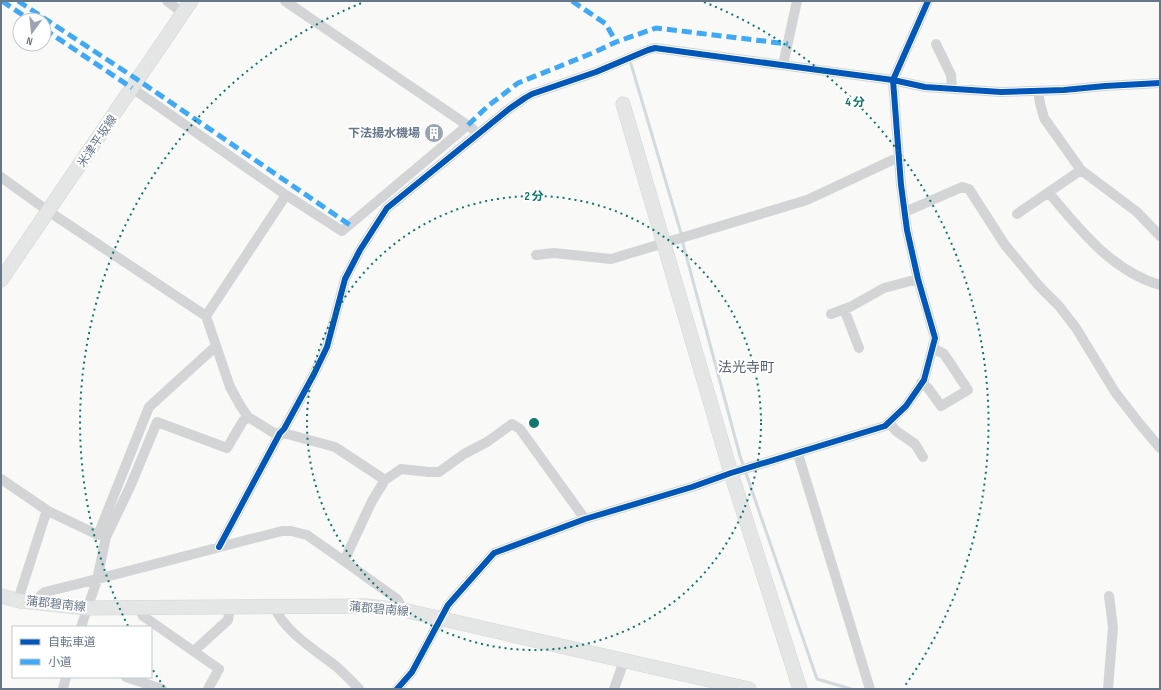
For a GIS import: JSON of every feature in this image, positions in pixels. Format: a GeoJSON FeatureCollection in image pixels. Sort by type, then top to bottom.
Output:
{"type":"FeatureCollection","features":[{"type":"Feature","properties":{"kind":"main road","name":"米津平坂線"},"geometry":{"type":"LineString","coordinates":[[1,280],[187,7]]}},
{"type":"Feature","properties":{"kind":"main road"},"geometry":{"type":"LineString","coordinates":[[623,104],[665,242],[731,473],[800,689]]}},
{"type":"Feature","properties":{"kind":"main road","name":"蒲郡碧南線"},"geometry":{"type":"LineString","coordinates":[[1,596],[37,603],[86,608],[365,606],[403,610],[729,687],[749,689]]}},
{"type":"Feature","properties":{"kind":"street"},"geometry":{"type":"LineString","coordinates":[[167,1],[187,7]]}},
{"type":"Feature","properties":{"kind":"street"},"geometry":{"type":"LineString","coordinates":[[285,1],[480,133]]}},
{"type":"Feature","properties":{"kind":"street"},"geometry":{"type":"LineString","coordinates":[[784,65],[797,1]]}},
{"type":"Feature","properties":{"kind":"street"},"geometry":{"type":"LineString","coordinates":[[397,689],[412,672],[434,634],[440,618],[448,605],[494,554],[584,519],[692,487],[731,473],[798,454],[886,426],[906,406],[924,380],[935,338],[918,279],[907,230],[893,80],[928,1]]}},
{"type":"Feature","properties":{"kind":"street"},"geometry":{"type":"LineString","coordinates":[[936,44],[951,75],[952,88]]}},
{"type":"Feature","properties":{"kind":"street"},"geometry":{"type":"LineString","coordinates":[[219,547],[280,433],[284,429],[314,374],[327,347],[345,279],[360,250],[388,208],[509,109],[532,94],[596,72],[656,48],[893,80],[925,87],[965,90],[1002,92],[1038,91],[1160,83]]}},
{"type":"Feature","properties":{"kind":"street"},"geometry":{"type":"LineString","coordinates":[[132,88],[286,195],[342,231],[468,125]]}},
{"type":"Feature","properties":{"kind":"street"},"geometry":{"type":"LineString","coordinates":[[1038,91],[1044,118],[1081,170],[1138,212],[1160,236]]}},
{"type":"Feature","properties":{"kind":"street"},"geometry":{"type":"LineString","coordinates":[[536,255],[554,253],[611,259],[807,200],[899,157]]}},
{"type":"Feature","properties":{"kind":"street"},"geometry":{"type":"LineString","coordinates":[[1017,214],[1081,170]]}},
{"type":"Feature","properties":{"kind":"street"},"geometry":{"type":"LineString","coordinates":[[1,177],[48,211],[206,316],[230,387],[240,406],[248,417],[274,433],[280,433],[335,447],[385,480]]}},
{"type":"Feature","properties":{"kind":"street"},"geometry":{"type":"LineString","coordinates":[[905,212],[962,187],[969,189],[1004,245],[1039,286],[1059,306],[1076,328],[1115,392],[1138,423],[1160,448]]}},
{"type":"Feature","properties":{"kind":"street"},"geometry":{"type":"LineString","coordinates":[[1049,193],[1100,250],[1120,266],[1152,283],[1160,285]]}},
{"type":"Feature","properties":{"kind":"street"},"geometry":{"type":"LineString","coordinates":[[206,316],[286,195]]}},
{"type":"Feature","properties":{"kind":"street"},"geometry":{"type":"LineString","coordinates":[[831,314],[844,309],[884,288],[918,279]]}},
{"type":"Feature","properties":{"kind":"street"},"geometry":{"type":"LineString","coordinates":[[844,309],[859,348]]}},
{"type":"Feature","properties":{"kind":"street"},"geometry":{"type":"LineString","coordinates":[[1,479],[47,510],[98,535],[149,408],[216,346]]}},
{"type":"Feature","properties":{"kind":"street"},"geometry":{"type":"LineString","coordinates":[[921,383],[928,388],[941,406],[968,390],[944,354],[933,348]]}},
{"type":"Feature","properties":{"kind":"street"},"geometry":{"type":"LineString","coordinates":[[81,626],[92,581],[106,537],[130,487],[157,422],[227,448],[243,421],[248,417]]}},
{"type":"Feature","properties":{"kind":"street"},"geometry":{"type":"LineString","coordinates":[[890,422],[896,431],[915,444],[923,457]]}},
{"type":"Feature","properties":{"kind":"street"},"geometry":{"type":"LineString","coordinates":[[344,560],[372,501],[385,480],[401,469],[439,472],[464,454],[487,442],[512,424],[520,430],[584,519]]}},
{"type":"Feature","properties":{"kind":"street"},"geometry":{"type":"LineString","coordinates":[[798,454],[870,689]]}},
{"type":"Feature","properties":{"kind":"street"},"geometry":{"type":"LineString","coordinates":[[18,600],[47,510]]}},
{"type":"Feature","properties":{"kind":"street"},"geometry":{"type":"LineString","coordinates":[[37,603],[41,595],[45,592],[282,531],[291,531],[307,535],[344,560],[397,599],[403,610]]}},
{"type":"Feature","properties":{"kind":"street"},"geometry":{"type":"LineString","coordinates":[[1108,689],[1113,627],[1109,596]]}},
{"type":"Feature","properties":{"kind":"street"},"geometry":{"type":"LineString","coordinates":[[194,651],[228,620],[230,607]]}},
{"type":"Feature","properties":{"kind":"street"},"geometry":{"type":"LineString","coordinates":[[275,607],[280,619],[299,638],[359,689]]}},
{"type":"Feature","properties":{"kind":"street"},"geometry":{"type":"LineString","coordinates":[[142,608],[141,612],[143,616],[219,669],[208,689]]}},
{"type":"Feature","properties":{"kind":"street"},"geometry":{"type":"LineString","coordinates":[[614,689],[624,661]]}},
{"type":"Feature","properties":{"kind":"street"},"geometry":{"type":"LineString","coordinates":[[63,689],[66,678]]}},
{"type":"Feature","properties":{"kind":"street"},"geometry":{"type":"LineString","coordinates":[[129,678],[162,689]]}},
{"type":"Feature","properties":{"kind":"waterway"},"geometry":{"type":"LineString","coordinates":[[631,64],[681,235]]}},
{"type":"Feature","properties":{"kind":"waterway"},"geometry":{"type":"LineString","coordinates":[[682,240],[740,456],[817,679],[851,689]]}},
{"type":"Feature","properties":{"kind":"marked path"},"geometry":{"type":"LineString","coordinates":[[2,1],[18,12]]}},
{"type":"Feature","properties":{"kind":"marked path"},"geometry":{"type":"LineString","coordinates":[[18,1],[138,80],[350,225]]}},
{"type":"Feature","properties":{"kind":"marked path"},"geometry":{"type":"LineString","coordinates":[[572,1],[606,24],[616,42]]}},
{"type":"Feature","properties":{"kind":"marked path"},"geometry":{"type":"LineString","coordinates":[[468,125],[488,106],[518,83],[616,42],[656,28],[788,44]]}},
{"type":"Feature","properties":{"kind":"marked path"},"geometry":{"type":"LineString","coordinates":[[52,34],[132,88]]}},
{"type":"Feature","properties":{"kind":"cycle path"},"geometry":{"type":"LineString","coordinates":[[397,689],[412,672],[448,605],[494,553],[585,519],[885,426],[906,406],[924,380],[935,338],[918,279],[907,230],[901,185],[893,80],[928,1]]}},
{"type":"Feature","properties":{"kind":"cycle path"},"geometry":{"type":"LineString","coordinates":[[219,547],[280,433],[284,429],[314,374],[327,347],[345,279],[360,250],[387,208],[509,109],[532,94],[596,72],[655,48],[893,80],[925,87],[1001,92],[1064,90],[1160,83]]}},
{"type":"Feature","properties":{"kind":"place","name":"下法揚水機場"},"geometry":{"type":"Point","coordinates":[434,133]}},
{"type":"Feature","properties":{"kind":"district","name":"法光寺町"},"geometry":{"type":"Point","coordinates":[746,367]}}]}
